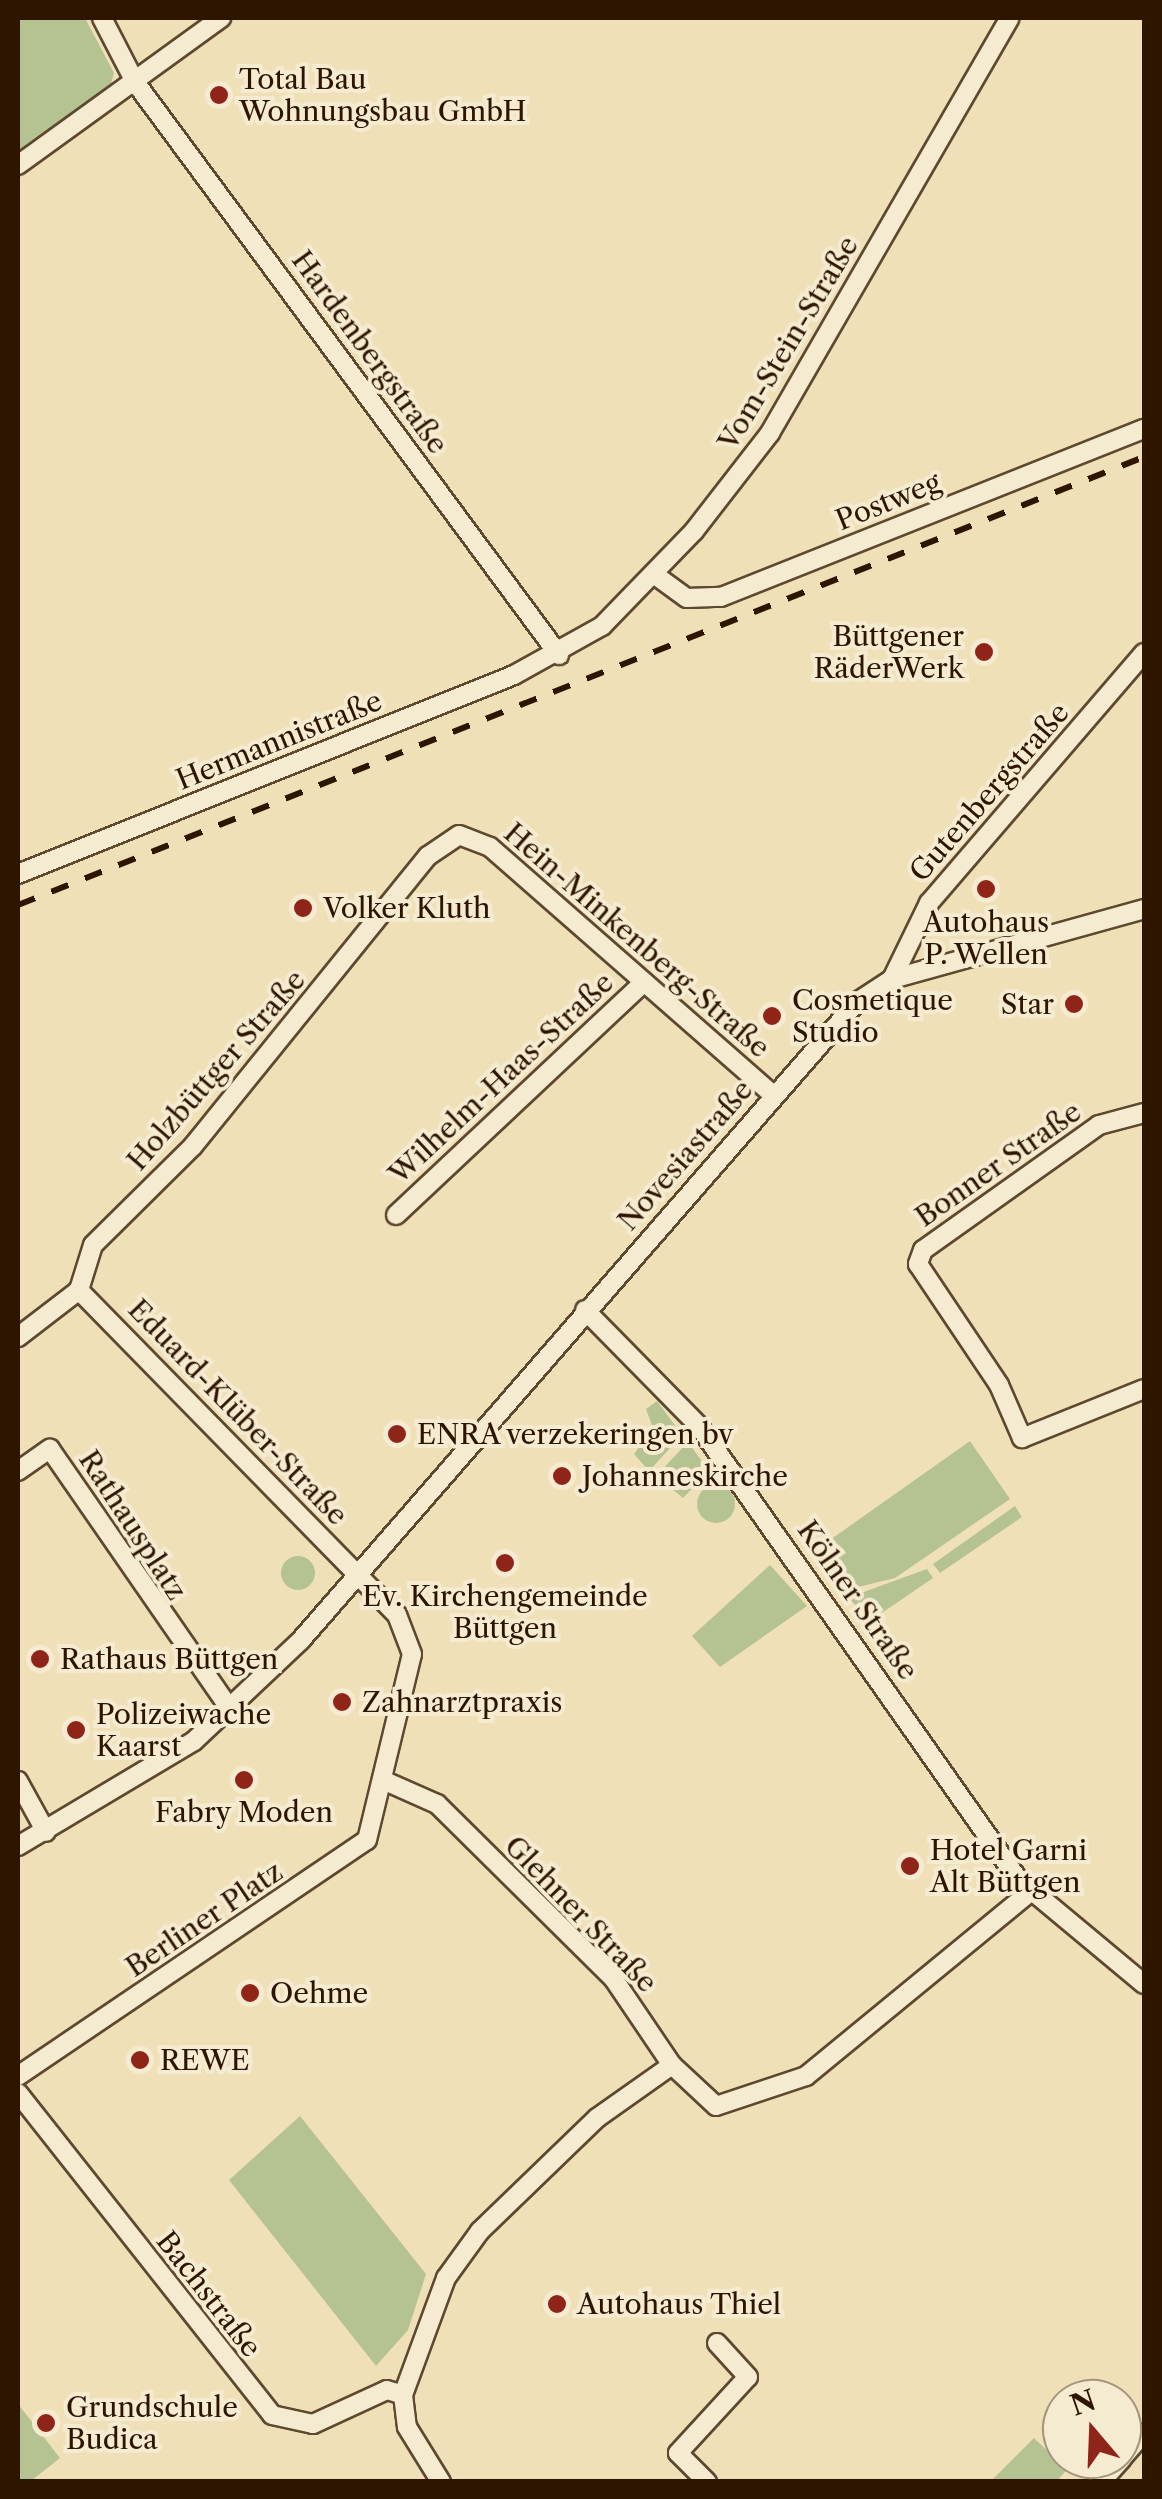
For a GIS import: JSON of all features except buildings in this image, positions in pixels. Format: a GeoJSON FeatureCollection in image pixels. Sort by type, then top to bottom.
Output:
{"type":"FeatureCollection","features":[{"type":"Feature","properties":{"kind":"street","name":"Hardenbergstraße"},"geometry":{"type":"LineString","coordinates":[[102,18],[135,82],[560,655]]}},
{"type":"Feature","properties":{"kind":"street"},"geometry":{"type":"LineString","coordinates":[[18,166],[222,18]]}},
{"type":"Feature","properties":{"kind":"street","name":"Vom-Stein-Straße"},"geometry":{"type":"LineString","coordinates":[[560,655],[654,575],[777,422],[1010,18]]}},
{"type":"Feature","properties":{"kind":"street","name":"Postweg"},"geometry":{"type":"LineString","coordinates":[[654,575],[688,598],[721,597],[1144,429]]}},
{"type":"Feature","properties":{"kind":"street","name":"Gutenbergstraße"},"geometry":{"type":"LineString","coordinates":[[892,979],[929,904],[1144,653]]}},
{"type":"Feature","properties":{"kind":"street","name":"Hermannistraße"},"geometry":{"type":"LineString","coordinates":[[18,874],[560,655]]}},
{"type":"Feature","properties":{"kind":"street","name":"Hein-Minkenberg-Straße"},"geometry":{"type":"LineString","coordinates":[[459,835],[490,847],[774,1096]]}},
{"type":"Feature","properties":{"kind":"street","name":"Holzbüttger Straße"},"geometry":{"type":"LineString","coordinates":[[79,1290],[93,1245],[193,1146],[428,856],[459,835]]}},
{"type":"Feature","properties":{"kind":"street","name":"Novesiastraße"},"geometry":{"type":"LineString","coordinates":[[356,1574],[857,1002],[892,979],[1144,909]]}},
{"type":"Feature","properties":{"kind":"street","name":"Wilhelm-Haas-Straße"},"geometry":{"type":"LineString","coordinates":[[396,1215],[644,982]]}},
{"type":"Feature","properties":{"kind":"street","name":"Bonner Straße"},"geometry":{"type":"LineString","coordinates":[[1144,1113],[1098,1125],[922,1250],[923,1278],[999,1384],[1022,1438],[1144,1389]]}},
{"type":"Feature","properties":{"kind":"street"},"geometry":{"type":"LineString","coordinates":[[18,1337],[79,1290]]}},
{"type":"Feature","properties":{"kind":"street","name":"Eduard-Klüber-Straße"},"geometry":{"type":"LineString","coordinates":[[79,1290],[356,1574]]}},
{"type":"Feature","properties":{"kind":"street","name":"Kölner Straße"},"geometry":{"type":"LineString","coordinates":[[585,1310],[699,1426],[1030,1892],[1144,1984]]}},
{"type":"Feature","properties":{"kind":"street","name":"Rathausplatz"},"geometry":{"type":"LineString","coordinates":[[18,1471],[50,1449],[231,1710]]}},
{"type":"Feature","properties":{"kind":"street"},"geometry":{"type":"LineString","coordinates":[[18,1846],[145,1776],[231,1710],[356,1574],[401,1619],[412,1645],[386,1781]]}},
{"type":"Feature","properties":{"kind":"street"},"geometry":{"type":"LineString","coordinates":[[18,1781],[46,1832]]}},
{"type":"Feature","properties":{"kind":"street","name":"Glehner Straße"},"geometry":{"type":"LineString","coordinates":[[386,1781],[437,1804],[613,1978],[672,2064],[716,2106],[806,2076],[1030,1892]]}},
{"type":"Feature","properties":{"kind":"street","name":"Berliner Platz"},"geometry":{"type":"LineString","coordinates":[[18,2076],[359,1848],[386,1781]]}},
{"type":"Feature","properties":{"kind":"street"},"geometry":{"type":"LineString","coordinates":[[441,2482],[407,2427],[403,2395],[441,2288],[480,2231],[597,2118],[672,2064]]}},
{"type":"Feature","properties":{"kind":"street","name":"Bachstraße"},"geometry":{"type":"LineString","coordinates":[[18,2094],[272,2415],[313,2424],[387,2390],[403,2395]]}},
{"type":"Feature","properties":{"kind":"street"},"geometry":{"type":"LineString","coordinates":[[707,2482],[678,2452],[748,2377],[717,2343]]}},
{"type":"Feature","properties":{"kind":"green space"},"geometry":{"type":"Polygon","coordinates":[[[18,18],[85,18],[114,73],[110,88],[18,151],[18,18]]]}},
{"type":"Feature","properties":{"kind":"green space"},"geometry":{"type":"Polygon","coordinates":[[[657,1401],[682,1435],[649,1471],[634,1454],[653,1428],[646,1409],[657,1401]]]}},
{"type":"Feature","properties":{"kind":"green space"},"geometry":{"type":"Polygon","coordinates":[[[970,1441],[1010,1499],[895,1578],[842,1591],[820,1547],[970,1441]]]}},
{"type":"Feature","properties":{"kind":"green space"},"geometry":{"type":"Polygon","coordinates":[[[688,1442],[709,1471],[683,1498],[656,1476],[688,1442]]]}},
{"type":"Feature","properties":{"kind":"green space"},"geometry":{"type":"Polygon","coordinates":[[[716,1485],[729,1491],[735,1504],[729,1517],[716,1523],[703,1517],[697,1504],[703,1491],[716,1485]]]}},
{"type":"Feature","properties":{"kind":"green space"},"geometry":{"type":"Polygon","coordinates":[[[1015,1506],[1022,1517],[940,1573],[933,1564],[1015,1506]]]}},
{"type":"Feature","properties":{"kind":"green space"},"geometry":{"type":"Polygon","coordinates":[[[298,1556],[310,1561],[315,1573],[310,1585],[298,1590],[286,1585],[281,1573],[286,1561],[298,1556]]]}},
{"type":"Feature","properties":{"kind":"green space"},"geometry":{"type":"Polygon","coordinates":[[[770,1565],[807,1606],[720,1667],[692,1636],[770,1565]]]}},
{"type":"Feature","properties":{"kind":"green space"},"geometry":{"type":"Polygon","coordinates":[[[927,1569],[933,1578],[873,1619],[847,1598],[927,1569]]]}},
{"type":"Feature","properties":{"kind":"green space"},"geometry":{"type":"Polygon","coordinates":[[[300,2116],[426,2274],[408,2330],[376,2366],[229,2180],[300,2116]]]}},
{"type":"Feature","properties":{"kind":"green space"},"geometry":{"type":"Polygon","coordinates":[[[18,2404],[60,2458],[31,2481],[18,2481],[18,2404]]]}},
{"type":"Feature","properties":{"kind":"green space"},"geometry":{"type":"Polygon","coordinates":[[[1034,2438],[1042,2445],[1042,2479],[1059,2479],[1057,2481],[991,2481],[1034,2438]]]}},
{"type":"Feature","properties":{"kind":"railway"},"geometry":{"type":"LineString","coordinates":[[18,905],[1144,457]]}},
{"type":"Feature","properties":{"kind":"place","name":"Total Bau Wohnungsbau GmbH"},"geometry":{"type":"Point","coordinates":[219,95]}},
{"type":"Feature","properties":{"kind":"place","name":"Büttgener RäderWerk"},"geometry":{"type":"Point","coordinates":[984,652]}},
{"type":"Feature","properties":{"kind":"place","name":"Autohaus P. Wellen"},"geometry":{"type":"Point","coordinates":[986,889]}},
{"type":"Feature","properties":{"kind":"place","name":"Volker Kluth"},"geometry":{"type":"Point","coordinates":[303,908]}},
{"type":"Feature","properties":{"kind":"place","name":"Star"},"geometry":{"type":"Point","coordinates":[1074,1004]}},
{"type":"Feature","properties":{"kind":"place","name":"Cosmetique Studio"},"geometry":{"type":"Point","coordinates":[772,1016]}},
{"type":"Feature","properties":{"kind":"place","name":"ENRA verzekeringen bv"},"geometry":{"type":"Point","coordinates":[397,1434]}},
{"type":"Feature","properties":{"kind":"place","name":"Johanneskirche"},"geometry":{"type":"Point","coordinates":[562,1476]}},
{"type":"Feature","properties":{"kind":"place","name":"Ev. Kirchengemeinde Büttgen"},"geometry":{"type":"Point","coordinates":[505,1563]}},
{"type":"Feature","properties":{"kind":"place","name":"Rathaus Büttgen"},"geometry":{"type":"Point","coordinates":[40,1659]}},
{"type":"Feature","properties":{"kind":"place","name":"Zahnarztpraxis"},"geometry":{"type":"Point","coordinates":[342,1702]}},
{"type":"Feature","properties":{"kind":"place","name":"Polizeiwache Kaarst"},"geometry":{"type":"Point","coordinates":[76,1730]}},
{"type":"Feature","properties":{"kind":"place","name":"Fabry Moden"},"geometry":{"type":"Point","coordinates":[244,1780]}},
{"type":"Feature","properties":{"kind":"place","name":"Hotel Garni Alt Büttgen"},"geometry":{"type":"Point","coordinates":[910,1866]}},
{"type":"Feature","properties":{"kind":"place","name":"Oehme"},"geometry":{"type":"Point","coordinates":[250,1993]}},
{"type":"Feature","properties":{"kind":"place","name":"REWE"},"geometry":{"type":"Point","coordinates":[140,2060]}},
{"type":"Feature","properties":{"kind":"place","name":"Autohaus Thiel"},"geometry":{"type":"Point","coordinates":[557,2304]}},
{"type":"Feature","properties":{"kind":"place","name":"Grundschule Budica"},"geometry":{"type":"Point","coordinates":[46,2423]}}]}
